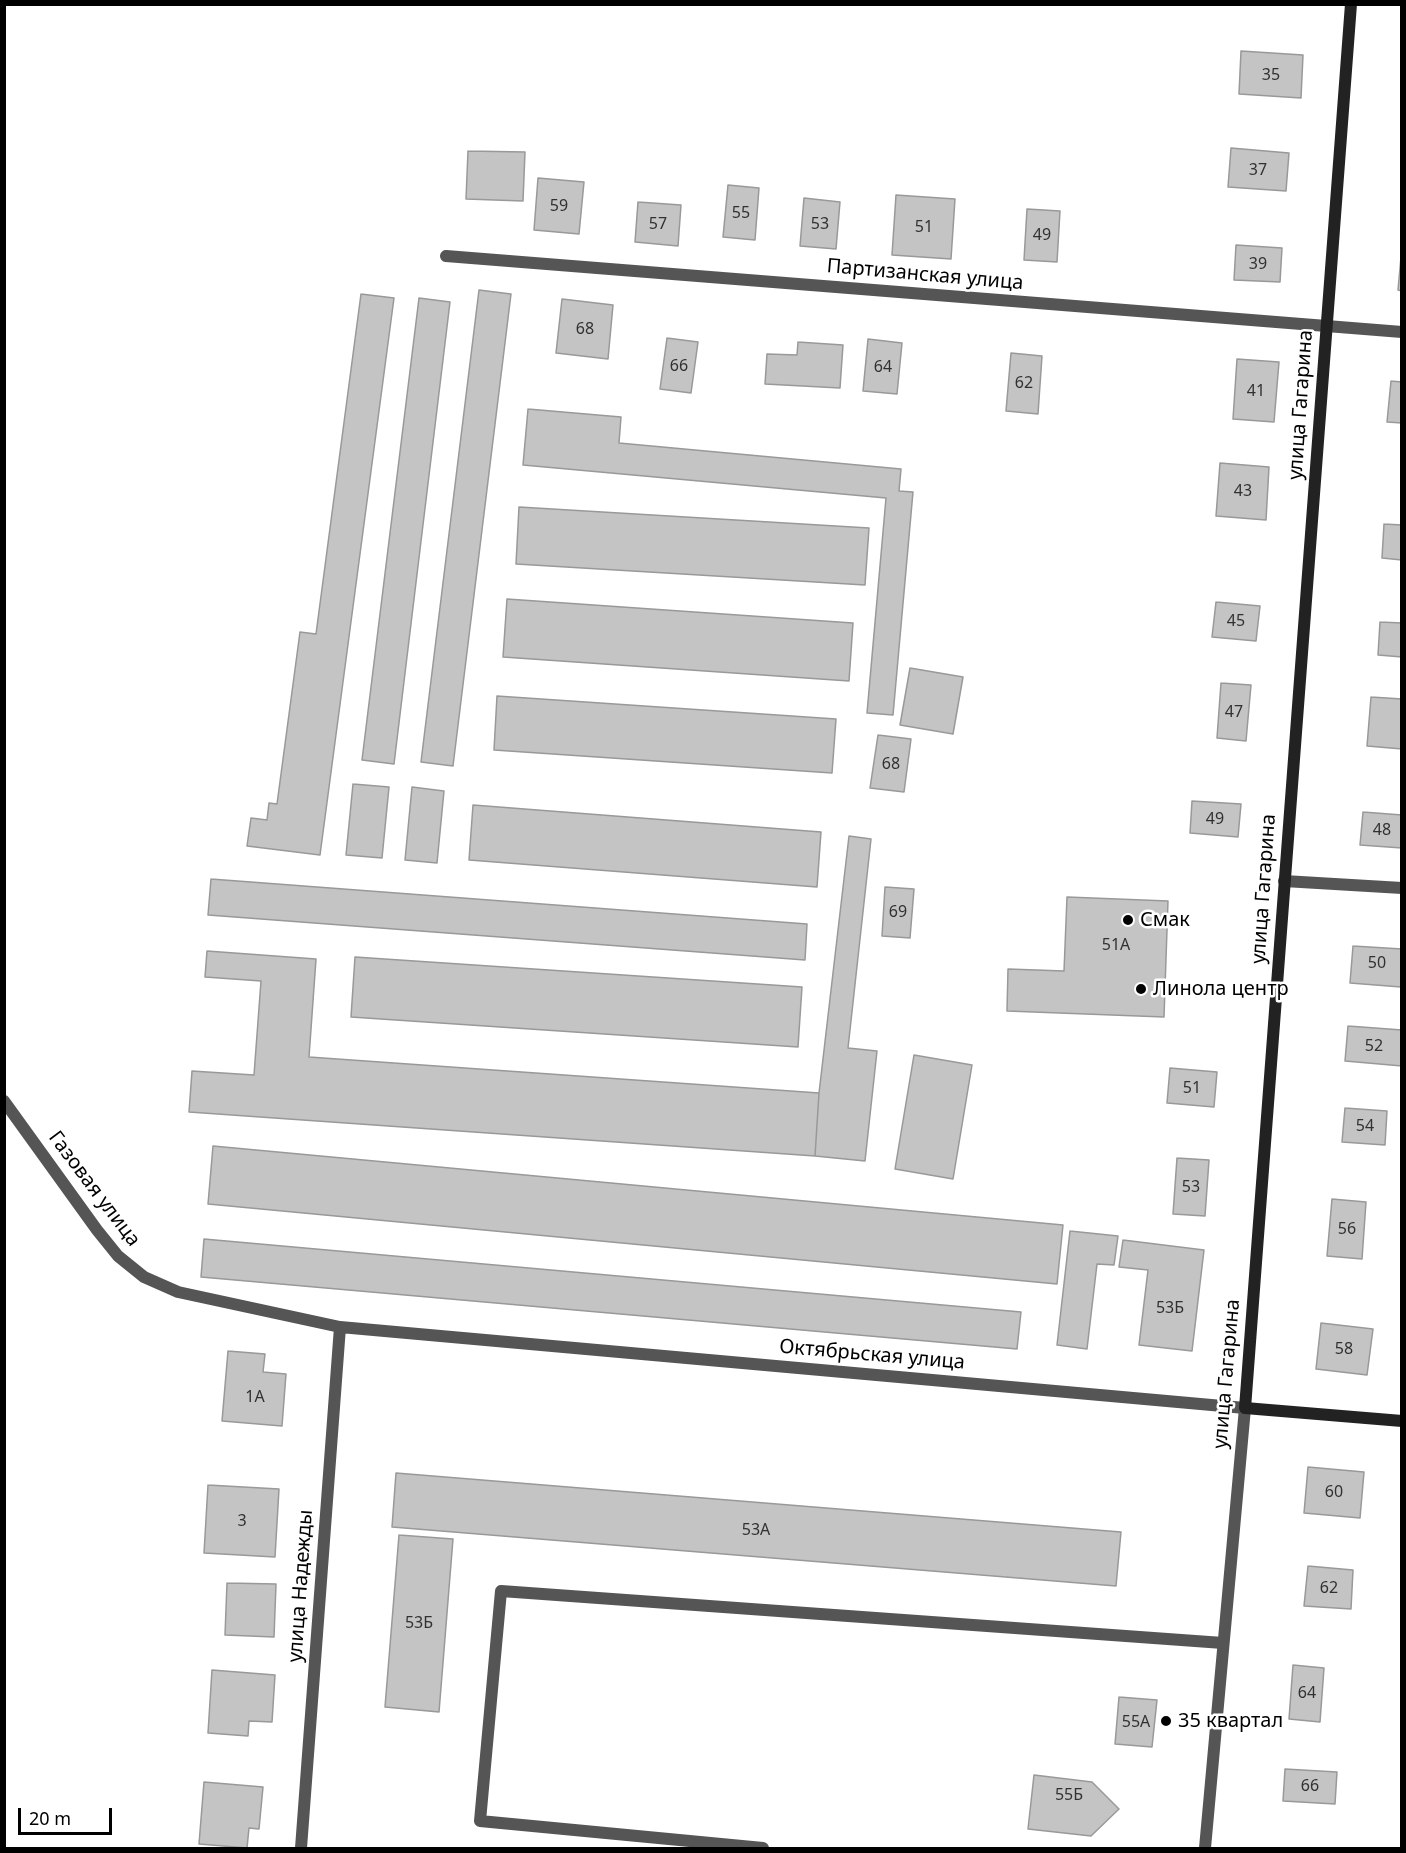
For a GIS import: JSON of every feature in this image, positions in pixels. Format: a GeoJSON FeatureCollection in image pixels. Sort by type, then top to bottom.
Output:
{"type":"FeatureCollection","features":[{"type":"Feature","properties":{"kind":"main road","name":"улица Гагарина"},"geometry":{"type":"LineString","coordinates":[[1245,1408],[1351,4]]}},
{"type":"Feature","properties":{"kind":"main road","name":"Октябрьская улица"},"geometry":{"type":"LineString","coordinates":[[1245,1408],[1401,1421]]}},
{"type":"Feature","properties":{"kind":"street","name":"Партизанская улица"},"geometry":{"type":"LineString","coordinates":[[446,256],[1401,332]]}},
{"type":"Feature","properties":{"kind":"street"},"geometry":{"type":"LineString","coordinates":[[1284,881],[1401,888]]}},
{"type":"Feature","properties":{"kind":"street","name":"Газовая улица"},"geometry":{"type":"LineString","coordinates":[[4,1101],[97,1230],[118,1256],[144,1277],[178,1292],[340,1327]]}},
{"type":"Feature","properties":{"kind":"street","name":"Октябрьская улица"},"geometry":{"type":"LineString","coordinates":[[340,1327],[1245,1408]]}},
{"type":"Feature","properties":{"kind":"street","name":"улица Надежды"},"geometry":{"type":"LineString","coordinates":[[301,1848],[340,1327]]}},
{"type":"Feature","properties":{"kind":"street","name":"улица Гагарина"},"geometry":{"type":"LineString","coordinates":[[1205,1848],[1245,1408]]}},
{"type":"Feature","properties":{"kind":"street"},"geometry":{"type":"LineString","coordinates":[[763,1848],[480,1821],[501,1592],[1223,1643]]}},
{"type":"Feature","properties":{"kind":"building"},"geometry":{"type":"Polygon","coordinates":[[[1241,51],[1303,55],[1301,98],[1239,94],[1241,51]]]}},
{"type":"Feature","properties":{"kind":"building"},"geometry":{"type":"Polygon","coordinates":[[[1231,148],[1289,153],[1286,191],[1228,187],[1231,148]]]}},
{"type":"Feature","properties":{"kind":"building"},"geometry":{"type":"Polygon","coordinates":[[[468,151],[525,152],[523,201],[466,199],[468,151]]]}},
{"type":"Feature","properties":{"kind":"building"},"geometry":{"type":"Polygon","coordinates":[[[538,178],[584,182],[579,234],[534,230],[538,178]]]}},
{"type":"Feature","properties":{"kind":"building"},"geometry":{"type":"Polygon","coordinates":[[[728,185],[759,188],[755,240],[723,237],[728,185]]]}},
{"type":"Feature","properties":{"kind":"building"},"geometry":{"type":"Polygon","coordinates":[[[896,195],[955,199],[951,259],[892,255],[896,195]]]}},
{"type":"Feature","properties":{"kind":"building"},"geometry":{"type":"Polygon","coordinates":[[[804,198],[840,202],[836,249],[800,246],[804,198]]]}},
{"type":"Feature","properties":{"kind":"building"},"geometry":{"type":"Polygon","coordinates":[[[638,202],[681,205],[678,246],[635,242],[638,202]]]}},
{"type":"Feature","properties":{"kind":"building"},"geometry":{"type":"Polygon","coordinates":[[[1027,209],[1060,211],[1057,262],[1024,260],[1027,209]]]}},
{"type":"Feature","properties":{"kind":"building"},"geometry":{"type":"Polygon","coordinates":[[[1236,245],[1282,248],[1280,282],[1234,280],[1236,245]]]}},
{"type":"Feature","properties":{"kind":"building"},"geometry":{"type":"Polygon","coordinates":[[[1402,257],[1402,291],[1398,290],[1402,257]]]}},
{"type":"Feature","properties":{"kind":"building"},"geometry":{"type":"Polygon","coordinates":[[[479,290],[511,294],[453,766],[421,762],[479,290]]]}},
{"type":"Feature","properties":{"kind":"building"},"geometry":{"type":"Polygon","coordinates":[[[361,294],[394,298],[320,855],[247,846],[251,818],[267,820],[269,803],[277,804],[300,632],[316,634],[361,294]]]}},
{"type":"Feature","properties":{"kind":"building"},"geometry":{"type":"Polygon","coordinates":[[[419,298],[450,302],[394,764],[362,760],[419,298]]]}},
{"type":"Feature","properties":{"kind":"building"},"geometry":{"type":"Polygon","coordinates":[[[562,299],[613,305],[608,359],[556,353],[562,299]]]}},
{"type":"Feature","properties":{"kind":"building"},"geometry":{"type":"Polygon","coordinates":[[[667,338],[698,342],[691,393],[660,389],[667,338]]]}},
{"type":"Feature","properties":{"kind":"building"},"geometry":{"type":"Polygon","coordinates":[[[868,339],[902,343],[897,394],[863,391],[868,339]]]}},
{"type":"Feature","properties":{"kind":"building"},"geometry":{"type":"Polygon","coordinates":[[[798,342],[843,345],[840,388],[765,384],[767,354],[797,355],[798,342]]]}},
{"type":"Feature","properties":{"kind":"building"},"geometry":{"type":"Polygon","coordinates":[[[1011,353],[1042,356],[1038,414],[1006,411],[1011,353]]]}},
{"type":"Feature","properties":{"kind":"building"},"geometry":{"type":"Polygon","coordinates":[[[1237,359],[1279,362],[1274,422],[1233,419],[1237,359]]]}},
{"type":"Feature","properties":{"kind":"building"},"geometry":{"type":"Polygon","coordinates":[[[1391,381],[1402,382],[1402,423],[1387,422],[1391,381]]]}},
{"type":"Feature","properties":{"kind":"building"},"geometry":{"type":"Polygon","coordinates":[[[528,409],[621,417],[619,443],[901,469],[899,491],[913,492],[893,715],[867,713],[886,498],[523,465],[528,409]]]}},
{"type":"Feature","properties":{"kind":"building"},"geometry":{"type":"Polygon","coordinates":[[[1220,463],[1269,467],[1266,520],[1216,516],[1220,463]]]}},
{"type":"Feature","properties":{"kind":"building"},"geometry":{"type":"Polygon","coordinates":[[[519,507],[869,528],[865,585],[516,564],[519,507]]]}},
{"type":"Feature","properties":{"kind":"building"},"geometry":{"type":"Polygon","coordinates":[[[1384,524],[1402,525],[1402,560],[1382,558],[1384,524]]]}},
{"type":"Feature","properties":{"kind":"building"},"geometry":{"type":"Polygon","coordinates":[[[507,599],[853,623],[849,681],[503,657],[507,599]]]}},
{"type":"Feature","properties":{"kind":"building"},"geometry":{"type":"Polygon","coordinates":[[[1216,602],[1260,606],[1256,641],[1212,637],[1216,602]]]}},
{"type":"Feature","properties":{"kind":"building"},"geometry":{"type":"Polygon","coordinates":[[[1380,622],[1402,623],[1402,657],[1378,655],[1380,622]]]}},
{"type":"Feature","properties":{"kind":"building"},"geometry":{"type":"Polygon","coordinates":[[[910,668],[963,677],[953,734],[900,725],[910,668]]]}},
{"type":"Feature","properties":{"kind":"building"},"geometry":{"type":"Polygon","coordinates":[[[1221,683],[1251,685],[1246,741],[1217,738],[1221,683]]]}},
{"type":"Feature","properties":{"kind":"building"},"geometry":{"type":"Polygon","coordinates":[[[497,696],[836,719],[832,773],[494,750],[497,696]]]}},
{"type":"Feature","properties":{"kind":"building"},"geometry":{"type":"Polygon","coordinates":[[[1371,697],[1402,699],[1402,749],[1367,746],[1371,697]]]}},
{"type":"Feature","properties":{"kind":"building"},"geometry":{"type":"Polygon","coordinates":[[[878,735],[911,739],[904,792],[870,788],[878,735]]]}},
{"type":"Feature","properties":{"kind":"building"},"geometry":{"type":"Polygon","coordinates":[[[353,784],[389,787],[382,858],[346,855],[353,784]]]}},
{"type":"Feature","properties":{"kind":"building"},"geometry":{"type":"Polygon","coordinates":[[[412,787],[444,791],[437,863],[405,860],[412,787]]]}},
{"type":"Feature","properties":{"kind":"building"},"geometry":{"type":"Polygon","coordinates":[[[1192,801],[1241,804],[1238,837],[1190,833],[1192,801]]]}},
{"type":"Feature","properties":{"kind":"building"},"geometry":{"type":"Polygon","coordinates":[[[473,805],[821,832],[817,887],[469,860],[473,805]]]}},
{"type":"Feature","properties":{"kind":"building"},"geometry":{"type":"Polygon","coordinates":[[[1363,812],[1402,815],[1402,848],[1360,845],[1363,812]]]}},
{"type":"Feature","properties":{"kind":"building"},"geometry":{"type":"Polygon","coordinates":[[[849,836],[871,839],[848,1048],[877,1051],[865,1161],[815,1156],[819,1093],[849,836]]]}},
{"type":"Feature","properties":{"kind":"building"},"geometry":{"type":"Polygon","coordinates":[[[211,879],[807,924],[805,960],[208,915],[211,879]]]}},
{"type":"Feature","properties":{"kind":"building"},"geometry":{"type":"Polygon","coordinates":[[[885,887],[914,889],[910,938],[882,936],[885,887]]]}},
{"type":"Feature","properties":{"kind":"building"},"geometry":{"type":"Polygon","coordinates":[[[1067,897],[1168,901],[1164,1017],[1007,1011],[1008,969],[1064,971],[1067,897]]]}},
{"type":"Feature","properties":{"kind":"building"},"geometry":{"type":"Polygon","coordinates":[[[1353,946],[1402,949],[1401,987],[1350,983],[1353,946]]]}},
{"type":"Feature","properties":{"kind":"building"},"geometry":{"type":"Polygon","coordinates":[[[207,951],[316,959],[309,1057],[819,1093],[815,1156],[189,1112],[192,1071],[254,1075],[261,981],[205,977],[207,951]]]}},
{"type":"Feature","properties":{"kind":"building"},"geometry":{"type":"Polygon","coordinates":[[[355,957],[802,987],[798,1047],[351,1017],[355,957]]]}},
{"type":"Feature","properties":{"kind":"building"},"geometry":{"type":"Polygon","coordinates":[[[1348,1026],[1402,1030],[1402,1066],[1345,1061],[1348,1026]]]}},
{"type":"Feature","properties":{"kind":"building"},"geometry":{"type":"Polygon","coordinates":[[[914,1055],[972,1065],[953,1179],[895,1169],[914,1055]]]}},
{"type":"Feature","properties":{"kind":"building"},"geometry":{"type":"Polygon","coordinates":[[[1170,1068],[1217,1072],[1214,1107],[1167,1103],[1170,1068]]]}},
{"type":"Feature","properties":{"kind":"building"},"geometry":{"type":"Polygon","coordinates":[[[1345,1108],[1387,1111],[1385,1145],[1342,1142],[1345,1108]]]}},
{"type":"Feature","properties":{"kind":"building"},"geometry":{"type":"Polygon","coordinates":[[[213,1146],[1063,1225],[1057,1284],[208,1204],[213,1146]]]}},
{"type":"Feature","properties":{"kind":"building"},"geometry":{"type":"Polygon","coordinates":[[[1177,1158],[1209,1160],[1205,1216],[1173,1214],[1177,1158]]]}},
{"type":"Feature","properties":{"kind":"building"},"geometry":{"type":"Polygon","coordinates":[[[1332,1199],[1366,1202],[1362,1259],[1327,1256],[1332,1199]]]}},
{"type":"Feature","properties":{"kind":"building"},"geometry":{"type":"Polygon","coordinates":[[[1070,1231],[1118,1236],[1114,1265],[1097,1264],[1087,1349],[1057,1345],[1070,1231]]]}},
{"type":"Feature","properties":{"kind":"building"},"geometry":{"type":"Polygon","coordinates":[[[204,1239],[1021,1312],[1017,1349],[201,1277],[204,1239]]]}},
{"type":"Feature","properties":{"kind":"building"},"geometry":{"type":"Polygon","coordinates":[[[1123,1240],[1204,1250],[1192,1351],[1139,1345],[1148,1270],[1119,1267],[1123,1240]]]}},
{"type":"Feature","properties":{"kind":"building"},"geometry":{"type":"Polygon","coordinates":[[[1321,1323],[1373,1329],[1367,1375],[1316,1369],[1321,1323]]]}},
{"type":"Feature","properties":{"kind":"building"},"geometry":{"type":"Polygon","coordinates":[[[228,1351],[265,1354],[263,1372],[286,1374],[282,1426],[222,1421],[228,1351]]]}},
{"type":"Feature","properties":{"kind":"building"},"geometry":{"type":"Polygon","coordinates":[[[1308,1467],[1364,1472],[1360,1518],[1304,1513],[1308,1467]]]}},
{"type":"Feature","properties":{"kind":"building"},"geometry":{"type":"Polygon","coordinates":[[[396,1473],[1121,1532],[1116,1586],[392,1527],[396,1473]]]}},
{"type":"Feature","properties":{"kind":"building"},"geometry":{"type":"Polygon","coordinates":[[[208,1485],[279,1489],[275,1557],[204,1553],[208,1485]]]}},
{"type":"Feature","properties":{"kind":"building"},"geometry":{"type":"Polygon","coordinates":[[[399,1535],[453,1539],[439,1712],[385,1707],[399,1535]]]}},
{"type":"Feature","properties":{"kind":"building"},"geometry":{"type":"Polygon","coordinates":[[[1308,1566],[1353,1570],[1351,1609],[1304,1606],[1308,1566]]]}},
{"type":"Feature","properties":{"kind":"building"},"geometry":{"type":"Polygon","coordinates":[[[227,1583],[276,1584],[274,1637],[225,1635],[227,1583]]]}},
{"type":"Feature","properties":{"kind":"building"},"geometry":{"type":"Polygon","coordinates":[[[1293,1665],[1324,1668],[1320,1722],[1289,1719],[1293,1665]]]}},
{"type":"Feature","properties":{"kind":"building"},"geometry":{"type":"Polygon","coordinates":[[[212,1670],[275,1675],[272,1722],[249,1721],[248,1736],[208,1733],[212,1670]]]}},
{"type":"Feature","properties":{"kind":"building"},"geometry":{"type":"Polygon","coordinates":[[[1119,1697],[1157,1700],[1152,1747],[1115,1744],[1119,1697]]]}},
{"type":"Feature","properties":{"kind":"building"},"geometry":{"type":"Polygon","coordinates":[[[1285,1769],[1337,1772],[1335,1804],[1283,1801],[1285,1769]]]}},
{"type":"Feature","properties":{"kind":"building"},"geometry":{"type":"Polygon","coordinates":[[[1034,1775],[1092,1782],[1119,1809],[1091,1836],[1028,1829],[1034,1775]]]}},
{"type":"Feature","properties":{"kind":"building"},"geometry":{"type":"Polygon","coordinates":[[[204,1782],[263,1787],[259,1829],[249,1828],[247,1848],[199,1844],[204,1782]]]}},
{"type":"Feature","properties":{"kind":"place","name":"Смак"},"geometry":{"type":"Point","coordinates":[1128,920]}},
{"type":"Feature","properties":{"kind":"place","name":"Линола центр"},"geometry":{"type":"Point","coordinates":[1141,989]}},
{"type":"Feature","properties":{"kind":"place","name":"35 квартал"},"geometry":{"type":"Point","coordinates":[1166,1721]}}]}
